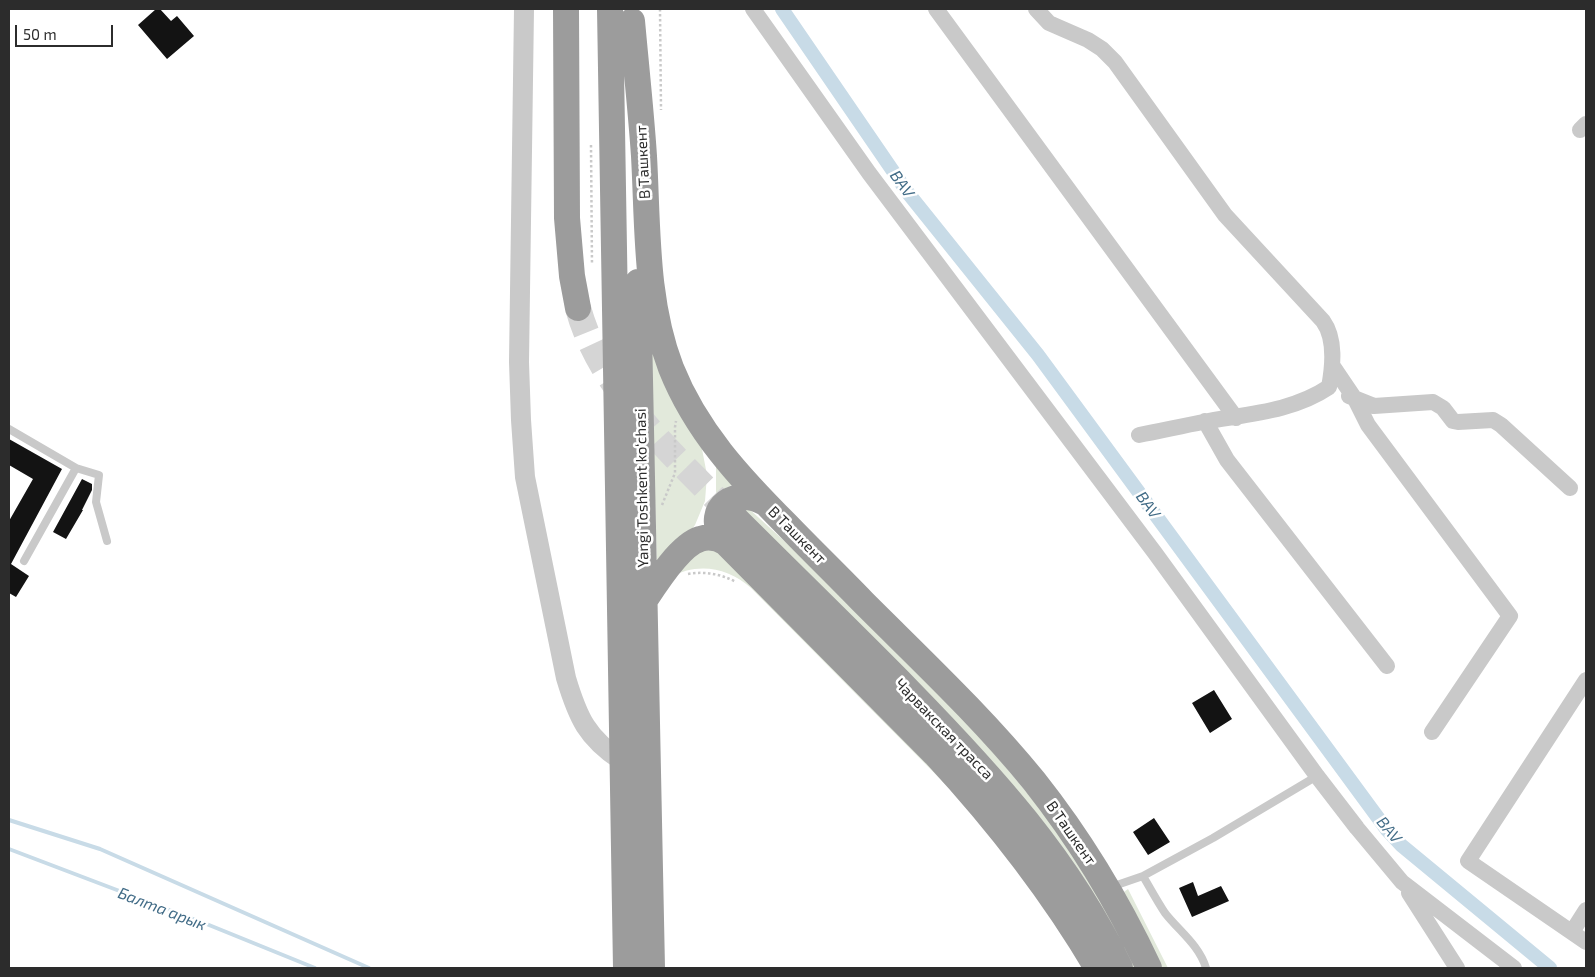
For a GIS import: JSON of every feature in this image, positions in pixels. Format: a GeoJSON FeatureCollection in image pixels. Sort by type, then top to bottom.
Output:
{"type":"FeatureCollection","features":[{"type":"Feature","properties":{"kind":"highway"},"geometry":{"type":"LineString","coordinates":[[566,9],[567,208],[570,261],[578,308]]}},
{"type":"Feature","properties":{"kind":"highway","name":"Yangi Toshkent ko‘chasi"},"geometry":{"type":"LineString","coordinates":[[624,13],[622,761],[626,968]]}},
{"type":"Feature","properties":{"kind":"highway","name":"Yangi Toshkent ko‘chasi"},"geometry":{"type":"LineString","coordinates":[[624,13],[645,600],[652,968]]}},
{"type":"Feature","properties":{"kind":"highway","name":"В Ташкент"},"geometry":{"type":"LineString","coordinates":[[624,13],[644,154],[652,294],[671,366],[689,407],[716,448],[765,503],[968,708],[1012,756],[1054,807],[1107,888],[1149,968]]}},
{"type":"Feature","properties":{"kind":"highway"},"geometry":{"type":"LineString","coordinates":[[765,503],[744,496],[734,497],[725,502],[719,512],[717,523],[719,534],[936,754],[968,789],[1048,891],[1096,968]]}},
{"type":"Feature","properties":{"kind":"highway","name":"Чарвакская трасса"},"geometry":{"type":"LineString","coordinates":[[734,517],[893,675],[1004,792],[1040,837],[1068,877],[1120,968]]}},
{"type":"Feature","properties":{"kind":"highway"},"geometry":{"type":"LineString","coordinates":[[645,600],[663,572],[694,541],[712,538],[726,543]]}},
{"type":"Feature","properties":{"kind":"street"},"geometry":{"type":"LineString","coordinates":[[524,9],[519,362],[525,477],[566,678],[572,699],[580,719],[592,736],[604,749],[622,761]]}},
{"type":"Feature","properties":{"kind":"street"},"geometry":{"type":"LineString","coordinates":[[752,9],[869,173],[1155,553],[1317,776],[1402,882],[1457,968]]}},
{"type":"Feature","properties":{"kind":"street"},"geometry":{"type":"LineString","coordinates":[[936,9],[1236,418]]}},
{"type":"Feature","properties":{"kind":"street"},"geometry":{"type":"LineString","coordinates":[[1036,9],[1050,23],[1088,40],[1102,49],[1115,62],[1225,215],[1327,327],[1332,343],[1329,387]]}},
{"type":"Feature","properties":{"kind":"street"},"geometry":{"type":"LineString","coordinates":[[1332,365],[1355,399],[1368,425],[1510,616],[1432,732]]}},
{"type":"Feature","properties":{"kind":"street"},"geometry":{"type":"LineString","coordinates":[[1139,435],[1236,418],[1302,402],[1329,387]]}},
{"type":"Feature","properties":{"kind":"street"},"geometry":{"type":"LineString","coordinates":[[1329,387],[1374,406],[1433,402],[1443,408],[1453,421],[1493,420],[1501,425],[1570,488]]}},
{"type":"Feature","properties":{"kind":"street"},"geometry":{"type":"LineString","coordinates":[[1205,422],[1227,460],[1387,666]]}},
{"type":"Feature","properties":{"kind":"street"},"geometry":{"type":"LineString","coordinates":[[1586,680],[1468,861],[1586,942]]}},
{"type":"Feature","properties":{"kind":"street"},"geometry":{"type":"LineString","coordinates":[[1402,882],[1514,968]]}},
{"type":"Feature","properties":{"kind":"street"},"geometry":{"type":"LineString","coordinates":[[1572,932],[1586,910]]}},
{"type":"Feature","properties":{"kind":"lane"},"geometry":{"type":"LineString","coordinates":[[9,430],[76,468],[99,475],[96,502],[108,541]]}},
{"type":"Feature","properties":{"kind":"lane"},"geometry":{"type":"LineString","coordinates":[[24,562],[76,468]]}},
{"type":"Feature","properties":{"kind":"lane"},"geometry":{"type":"LineString","coordinates":[[1107,888],[1143,876],[1213,838],[1317,776]]}},
{"type":"Feature","properties":{"kind":"lane"},"geometry":{"type":"LineString","coordinates":[[1143,876],[1166,913],[1190,940],[1204,960],[1206,968]]}},
{"type":"Feature","properties":{"kind":"path"},"geometry":{"type":"LineString","coordinates":[[660,9],[661,118]]}},
{"type":"Feature","properties":{"kind":"path"},"geometry":{"type":"LineString","coordinates":[[660,510],[676,473],[674,426],[676,419],[689,407]]}},
{"type":"Feature","properties":{"kind":"path"},"geometry":{"type":"LineString","coordinates":[[683,576],[694,573],[713,574],[728,578],[741,585]]}},
{"type":"Feature","properties":{"kind":"shaded area"},"geometry":{"type":"Polygon","coordinates":[[[650,328],[702,449],[707,475],[705,501],[695,525],[657,568],[650,328]]]}},
{"type":"Feature","properties":{"kind":"shaded area"},"geometry":{"type":"Polygon","coordinates":[[[716,467],[732,485],[716,493],[716,467]]]}},
{"type":"Feature","properties":{"kind":"shaded area"},"geometry":{"type":"Polygon","coordinates":[[[747,507],[847,598],[962,714],[1069,844],[1140,968],[1129,968],[743,508],[747,507]]]}},
{"type":"Feature","properties":{"kind":"shaded area"},"geometry":{"type":"Polygon","coordinates":[[[708,543],[717,545],[725,552],[923,754],[975,810],[1042,899],[1087,968],[1084,968],[1029,885],[959,798],[751,588],[732,575],[712,569],[690,570],[669,578],[699,545],[708,543]]]}},
{"type":"Feature","properties":{"kind":"shaded area"},"geometry":{"type":"Polygon","coordinates":[[[1128,889],[1168,968],[1158,968],[1121,894],[1128,889]]]}},
{"type":"Feature","properties":{"kind":"building"},"geometry":{"type":"Polygon","coordinates":[[[156,9],[160,9],[171,21],[177,16],[194,36],[167,59],[138,25],[156,9]]]}},
{"type":"Feature","properties":{"kind":"building"},"geometry":{"type":"Polygon","coordinates":[[[9,439],[62,469],[11,564],[29,576],[16,597],[9,593],[9,521],[33,479],[9,465],[9,439]]]}},
{"type":"Feature","properties":{"kind":"building"},"geometry":{"type":"Polygon","coordinates":[[[82,479],[92,484],[92,490],[66,539],[53,532],[82,479]]]}},
{"type":"Feature","properties":{"kind":"building"},"geometry":{"type":"Polygon","coordinates":[[[1214,690],[1232,719],[1210,733],[1192,703],[1214,690]]]}},
{"type":"Feature","properties":{"kind":"building"},"geometry":{"type":"Polygon","coordinates":[[[1154,818],[1170,842],[1148,855],[1133,832],[1154,818]]]}},
{"type":"Feature","properties":{"kind":"building"},"geometry":{"type":"Polygon","coordinates":[[[1193,882],[1198,896],[1221,886],[1229,901],[1192,917],[1179,888],[1193,882]]]}},
{"type":"Feature","properties":{"kind":"waterway","name":"BAV"},"geometry":{"type":"LineString","coordinates":[[782,9],[908,193],[1038,355],[1387,830],[1401,845],[1550,968]]}},
{"type":"Feature","properties":{"kind":"waterway"},"geometry":{"type":"LineString","coordinates":[[9,820],[100,849],[369,968]]}},
{"type":"Feature","properties":{"kind":"waterway","name":"Балта арык"},"geometry":{"type":"LineString","coordinates":[[9,849],[209,925],[315,968]]}},
{"type":"Feature","properties":{"kind":"tunnel"},"geometry":{"type":"LineString","coordinates":[[578,308],[589,339],[604,368],[622,395],[642,421],[734,517]]}}]}
